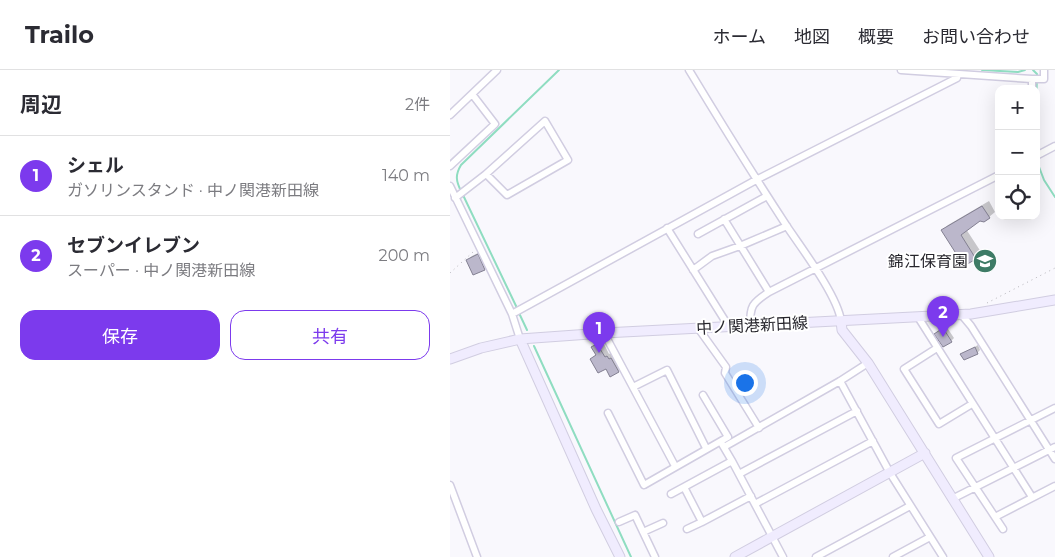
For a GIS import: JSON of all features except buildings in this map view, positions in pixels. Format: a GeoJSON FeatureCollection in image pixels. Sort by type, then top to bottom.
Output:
{"type":"FeatureCollection","features":[{"type":"Feature","properties":{"kind":"street"},"geometry":{"type":"LineString","coordinates":[[450,115],[497,70]]}},
{"type":"Feature","properties":{"kind":"street"},"geometry":{"type":"LineString","coordinates":[[689,70],[756,180],[840,311],[842,330],[868,363],[989,557]]}},
{"type":"Feature","properties":{"kind":"street"},"geometry":{"type":"LineString","coordinates":[[901,70],[1032,79],[1044,79],[1044,70]]}},
{"type":"Feature","properties":{"kind":"street"},"geometry":{"type":"LineString","coordinates":[[512,314],[756,180],[957,78],[958,74]]}},
{"type":"Feature","properties":{"kind":"street"},"geometry":{"type":"LineString","coordinates":[[1032,79],[1032,85]]}},
{"type":"Feature","properties":{"kind":"street"},"geometry":{"type":"LineString","coordinates":[[450,166],[495,124],[472,94]]}},
{"type":"Feature","properties":{"kind":"street"},"geometry":{"type":"LineString","coordinates":[[455,198],[486,174],[543,118],[568,160],[507,195],[486,174]]}},
{"type":"Feature","properties":{"kind":"street"},"geometry":{"type":"LineString","coordinates":[[1040,154],[1055,146]]}},
{"type":"Feature","properties":{"kind":"street"},"geometry":{"type":"LineString","coordinates":[[750,325],[750,310],[756,300],[769,292],[995,177]]}},
{"type":"Feature","properties":{"kind":"street"},"geometry":{"type":"LineString","coordinates":[[450,186],[512,314],[520,339],[592,500],[620,557]]}},
{"type":"Feature","properties":{"kind":"street"},"geometry":{"type":"LineString","coordinates":[[698,234],[767,196]]}},
{"type":"Feature","properties":{"kind":"street"},"geometry":{"type":"LineString","coordinates":[[724,219],[769,292]]}},
{"type":"Feature","properties":{"kind":"street"},"geometry":{"type":"LineString","coordinates":[[693,270],[712,256],[787,226]]}},
{"type":"Feature","properties":{"kind":"street"},"geometry":{"type":"LineString","coordinates":[[667,228],[729,326]]}},
{"type":"Feature","properties":{"kind":"street","name":"中ノ関港新田線"},"geometry":{"type":"LineString","coordinates":[[450,359],[481,348],[520,339],[961,314],[1055,300]]}},
{"type":"Feature","properties":{"kind":"street"},"geometry":{"type":"LineString","coordinates":[[961,314],[971,326],[1030,420],[1052,449],[1055,459]]}},
{"type":"Feature","properties":{"kind":"street"},"geometry":{"type":"LineString","coordinates":[[918,317],[1032,497]]}},
{"type":"Feature","properties":{"kind":"street"},"geometry":{"type":"LineString","coordinates":[[698,328],[726,367],[726,373],[759,428]]}},
{"type":"Feature","properties":{"kind":"street"},"geometry":{"type":"LineString","coordinates":[[604,333],[675,466]]}},
{"type":"Feature","properties":{"kind":"street"},"geometry":{"type":"LineString","coordinates":[[937,348],[904,369],[939,424],[972,404]]}},
{"type":"Feature","properties":{"kind":"street"},"geometry":{"type":"LineString","coordinates":[[724,448],[868,363]]}},
{"type":"Feature","properties":{"kind":"street"},"geometry":{"type":"LineString","coordinates":[[633,387],[667,370],[706,448]]}},
{"type":"Feature","properties":{"kind":"street"},"geometry":{"type":"LineString","coordinates":[[840,381],[890,472],[943,557]]}},
{"type":"Feature","properties":{"kind":"street"},"geometry":{"type":"LineString","coordinates":[[608,413],[644,484],[728,437],[703,395]]}},
{"type":"Feature","properties":{"kind":"street"},"geometry":{"type":"LineString","coordinates":[[1003,529],[956,458],[1055,408]]}},
{"type":"Feature","properties":{"kind":"street"},"geometry":{"type":"LineString","coordinates":[[739,474],[856,411]]}},
{"type":"Feature","properties":{"kind":"street"},"geometry":{"type":"LineString","coordinates":[[720,441],[756,504],[783,557]]}},
{"type":"Feature","properties":{"kind":"street"},"geometry":{"type":"LineString","coordinates":[[756,504],[873,441]]}},
{"type":"Feature","properties":{"kind":"street"},"geometry":{"type":"LineString","coordinates":[[952,499],[1052,449]]}},
{"type":"Feature","properties":{"kind":"street"},"geometry":{"type":"LineString","coordinates":[[735,557],[925,454]]}},
{"type":"Feature","properties":{"kind":"street"},"geometry":{"type":"LineString","coordinates":[[671,494],[732,461]]}},
{"type":"Feature","properties":{"kind":"street"},"geometry":{"type":"LineString","coordinates":[[450,485],[477,557]]}},
{"type":"Feature","properties":{"kind":"street"},"geometry":{"type":"LineString","coordinates":[[995,517],[1055,486]]}},
{"type":"Feature","properties":{"kind":"street"},"geometry":{"type":"LineString","coordinates":[[684,487],[702,522]]}},
{"type":"Feature","properties":{"kind":"street"},"geometry":{"type":"LineString","coordinates":[[688,529],[751,496]]}},
{"type":"Feature","properties":{"kind":"street"},"geometry":{"type":"LineString","coordinates":[[816,557],[910,506]]}},
{"type":"Feature","properties":{"kind":"street"},"geometry":{"type":"LineString","coordinates":[[620,522],[635,515],[655,557]]}},
{"type":"Feature","properties":{"kind":"street"},"geometry":{"type":"LineString","coordinates":[[643,532],[663,523]]}},
{"type":"Feature","properties":{"kind":"street"},"geometry":{"type":"LineString","coordinates":[[893,557],[930,537]]}},
{"type":"Feature","properties":{"kind":"path"},"geometry":{"type":"LineString","coordinates":[[450,273],[479,247]]}},
{"type":"Feature","properties":{"kind":"path"},"geometry":{"type":"LineString","coordinates":[[985,304],[1055,268]]}},
{"type":"Feature","properties":{"kind":"waterway"},"geometry":{"type":"LineString","coordinates":[[461,191],[457,178],[461,165],[559,70]]}},
{"type":"Feature","properties":{"kind":"waterway"},"geometry":{"type":"LineString","coordinates":[[982,70],[1018,72],[1025,70]]}},
{"type":"Feature","properties":{"kind":"waterway"},"geometry":{"type":"LineString","coordinates":[[1033,70],[1037,74],[1037,85]]}},
{"type":"Feature","properties":{"kind":"waterway"},"geometry":{"type":"LineString","coordinates":[[1040,170],[1044,180],[1055,197]]}},
{"type":"Feature","properties":{"kind":"waterway"},"geometry":{"type":"LineString","coordinates":[[463,195],[517,308]]}},
{"type":"Feature","properties":{"kind":"waterway"},"geometry":{"type":"LineString","coordinates":[[519,313],[527,330]]}},
{"type":"Feature","properties":{"kind":"waterway"},"geometry":{"type":"LineString","coordinates":[[534,346],[631,557]]}},
{"type":"Feature","properties":{"kind":"place","name":"錦江保育園"},"geometry":{"type":"Point","coordinates":[985,261]}},
{"type":"Feature","properties":{"kind":"place","name":"セブンイレブン"},"geometry":{"type":"Point","coordinates":[943,337]}},
{"type":"Feature","properties":{"kind":"place","name":"シェル"},"geometry":{"type":"Point","coordinates":[599,353]}}]}
